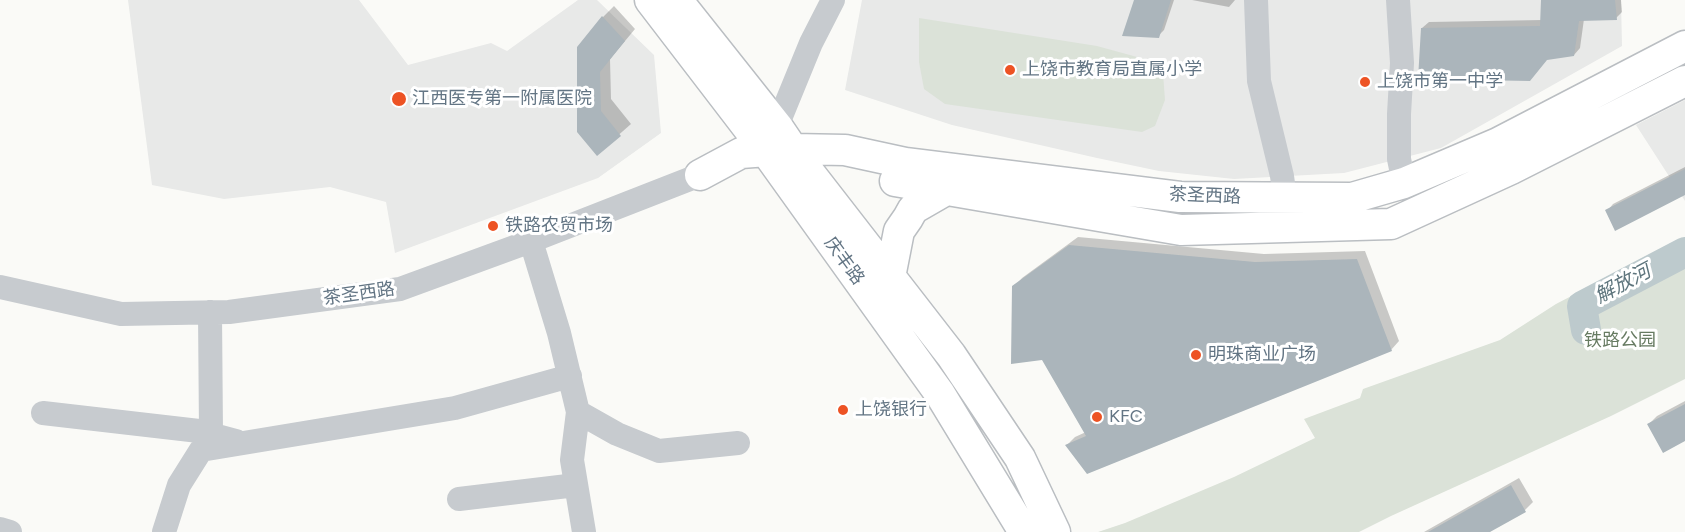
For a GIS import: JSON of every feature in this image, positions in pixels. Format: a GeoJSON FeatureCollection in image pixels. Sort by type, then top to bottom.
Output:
{"type":"FeatureCollection","features":[{"type":"Feature","properties":{"kind":"main road","name":"庆丰路"},"geometry":{"type":"LineString","coordinates":[[650,0],[782,151],[940,394],[1024,532]]}},
{"type":"Feature","properties":{"kind":"main road"},"geometry":{"type":"LineString","coordinates":[[677,0],[782,151],[891,277],[951,355],[1020,458],[1055,532]]}},
{"type":"Feature","properties":{"kind":"main road","name":"茶圣西路"},"geometry":{"type":"LineString","coordinates":[[700,175],[741,153],[845,150],[905,163],[1180,197],[1352,198],[1404,183],[1498,143],[1685,46]]}},
{"type":"Feature","properties":{"kind":"main road","name":"茶圣西路"},"geometry":{"type":"LineString","coordinates":[[782,151],[902,182],[1181,230],[1391,224],[1511,169],[1685,81]]}},
{"type":"Feature","properties":{"kind":"main road"},"geometry":{"type":"LineString","coordinates":[[891,277],[899,231],[913,209],[946,190]]}},
{"type":"Feature","properties":{"kind":"street"},"geometry":{"type":"LineString","coordinates":[[782,151],[811,43],[833,0]]}},
{"type":"Feature","properties":{"kind":"street"},"geometry":{"type":"LineString","coordinates":[[1257,0],[1259,81],[1282,176],[1285,198]]}},
{"type":"Feature","properties":{"kind":"street"},"geometry":{"type":"LineString","coordinates":[[1398,0],[1402,63],[1399,159],[1404,183]]}},
{"type":"Feature","properties":{"kind":"street","name":"茶圣西路"},"geometry":{"type":"LineString","coordinates":[[0,287],[121,314],[229,312],[400,289],[700,175]]}},
{"type":"Feature","properties":{"kind":"street"},"geometry":{"type":"LineString","coordinates":[[531,241],[559,333],[578,412],[572,460],[584,532]]}},
{"type":"Feature","properties":{"kind":"street"},"geometry":{"type":"LineString","coordinates":[[210,312],[211,434]]}},
{"type":"Feature","properties":{"kind":"street"},"geometry":{"type":"LineString","coordinates":[[164,532],[179,485],[201,450],[455,408],[570,376]]}},
{"type":"Feature","properties":{"kind":"street"},"geometry":{"type":"LineString","coordinates":[[578,412],[617,434],[659,450],[738,443]]}},
{"type":"Feature","properties":{"kind":"street"},"geometry":{"type":"LineString","coordinates":[[44,413],[199,431],[244,443]]}},
{"type":"Feature","properties":{"kind":"street"},"geometry":{"type":"LineString","coordinates":[[459,499],[576,485]]}},
{"type":"Feature","properties":{"kind":"street"},"geometry":{"type":"LineString","coordinates":[[0,529],[10,532]]}},
{"type":"Feature","properties":{"kind":"shaded area","name":"江西医专第一附属医院"},"geometry":{"type":"Polygon","coordinates":[[[128,0],[359,0],[408,65],[491,43],[507,51],[578,0],[597,0],[654,55],[661,133],[598,178],[395,253],[386,202],[330,187],[224,199],[152,185],[128,0]]]}},
{"type":"Feature","properties":{"kind":"shaded area"},"geometry":{"type":"Polygon","coordinates":[[[862,0],[1621,0],[1622,46],[1441,148],[1344,173],[1234,179],[1159,171],[952,125],[845,90],[862,0]]]}},
{"type":"Feature","properties":{"kind":"shaded area"},"geometry":{"type":"Polygon","coordinates":[[[1685,100],[1685,201],[1636,125],[1685,100]]]}},
{"type":"Feature","properties":{"kind":"green space"},"geometry":{"type":"Polygon","coordinates":[[[919,18],[1097,46],[1159,63],[1163,73],[1165,100],[1155,126],[1142,132],[945,104],[924,89],[919,62],[919,18]]]}},
{"type":"Feature","properties":{"kind":"green space","name":"铁路公园"},"geometry":{"type":"Polygon","coordinates":[[[1685,237],[1685,379],[1611,416],[1359,532],[1098,532],[1234,477],[1315,438],[1304,419],[1360,398],[1363,389],[1500,340],[1556,304],[1685,237]]]}},
{"type":"Feature","properties":{"kind":"building"},"geometry":{"type":"Polygon","coordinates":[[[1134,0],[1171,0],[1159,38],[1122,36],[1134,0]]]}},
{"type":"Feature","properties":{"kind":"building"},"geometry":{"type":"Polygon","coordinates":[[[1541,0],[1615,0],[1617,20],[1579,21],[1574,56],[1547,60],[1530,81],[1418,79],[1421,28],[1540,26],[1541,0]]]}},
{"type":"Feature","properties":{"kind":"building"},"geometry":{"type":"Polygon","coordinates":[[[602,16],[625,41],[600,72],[601,111],[621,136],[597,156],[577,132],[577,47],[602,16]]]}},
{"type":"Feature","properties":{"kind":"building"},"geometry":{"type":"Polygon","coordinates":[[[1685,169],[1685,195],[1615,231],[1605,210],[1685,169]]]}},
{"type":"Feature","properties":{"kind":"building","name":"明珠商业广场"},"geometry":{"type":"Polygon","coordinates":[[[1069,245],[1255,262],[1357,259],[1392,351],[1087,474],[1065,445],[1086,436],[1042,360],[1011,364],[1012,286],[1069,245]]]}},
{"type":"Feature","properties":{"kind":"building"},"geometry":{"type":"Polygon","coordinates":[[[1685,404],[1685,441],[1663,453],[1647,424],[1685,404]]]}},
{"type":"Feature","properties":{"kind":"building"},"geometry":{"type":"Polygon","coordinates":[[[1511,485],[1526,512],[1490,532],[1428,532],[1511,485]]]}},
{"type":"Feature","properties":{"kind":"waterway","name":"解放河"},"geometry":{"type":"LineString","coordinates":[[1586,330],[1582,306],[1685,252]]}},
{"type":"Feature","properties":{"kind":"place","name":"上饶市教育局直属小学"},"geometry":{"type":"Point","coordinates":[1010,70]}},
{"type":"Feature","properties":{"kind":"place","name":"上饶市第一中学"},"geometry":{"type":"Point","coordinates":[1365,82]}},
{"type":"Feature","properties":{"kind":"place","name":"江西医专第一附属医院"},"geometry":{"type":"Point","coordinates":[399,99]}},
{"type":"Feature","properties":{"kind":"place","name":"铁路农贸市场"},"geometry":{"type":"Point","coordinates":[493,226]}},
{"type":"Feature","properties":{"kind":"place","name":"明珠商业广场"},"geometry":{"type":"Point","coordinates":[1196,355]}},
{"type":"Feature","properties":{"kind":"place","name":"上饶银行"},"geometry":{"type":"Point","coordinates":[843,410]}},
{"type":"Feature","properties":{"kind":"place","name":"KFC"},"geometry":{"type":"Point","coordinates":[1097,417]}}]}
